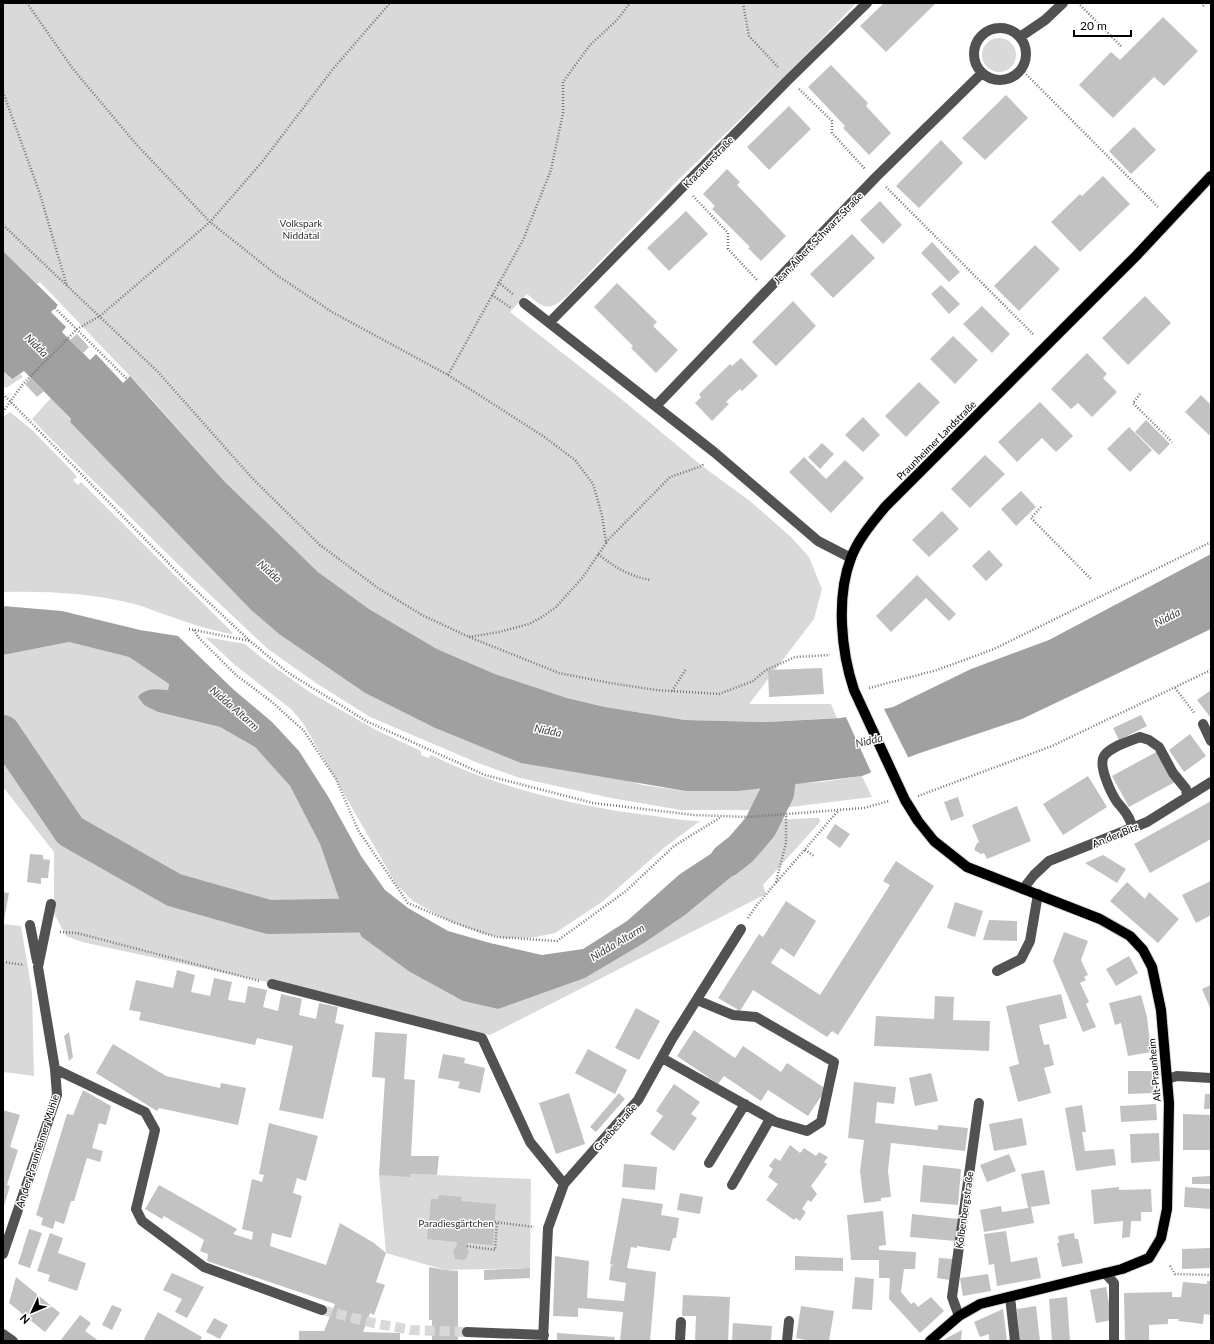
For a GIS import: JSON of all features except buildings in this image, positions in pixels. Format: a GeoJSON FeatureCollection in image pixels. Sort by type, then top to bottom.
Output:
{"type":"FeatureCollection","features":[{"type":"Feature","properties":{"kind":"main road","name":"Praunheimer Landstraße"},"geometry":{"type":"LineString","coordinates":[[897,783],[854,690],[844,652],[842,612],[847,572],[851,558],[864,534],[884,507],[1136,256],[1211,176]]}},
{"type":"Feature","properties":{"kind":"main road","name":"Alt-Praunheim"},"geometry":{"type":"LineString","coordinates":[[897,783],[918,821],[934,842],[968,867],[1100,919],[1130,936],[1143,950],[1152,967],[1161,1010],[1169,1103],[1167,1210],[1161,1238],[1149,1258],[1122,1269],[980,1304],[959,1316],[930,1341]]}},
{"type":"Feature","properties":{"kind":"street","name":"Kracauerstraße"},"geometry":{"type":"LineString","coordinates":[[550,322],[684,187],[788,79],[867,3]]}},
{"type":"Feature","properties":{"kind":"street"},"geometry":{"type":"LineString","coordinates":[[1020,37],[1045,20],[1063,3]]}},
{"type":"Feature","properties":{"kind":"street"},"geometry":{"type":"LineString","coordinates":[[1006,28],[1020,37],[1025,44],[1026,52],[1026,60],[1022,70],[1011,78],[1004,80],[988,78],[982,73],[977,67],[974,54],[977,42],[982,35],[989,30],[1006,28]]}},
{"type":"Feature","properties":{"kind":"street","name":"Jean-Albert-Schwarz-Straße"},"geometry":{"type":"LineString","coordinates":[[656,406],[875,178],[982,73]]}},
{"type":"Feature","properties":{"kind":"street"},"geometry":{"type":"LineString","coordinates":[[524,303],[735,469],[818,541],[851,558]]}},
{"type":"Feature","properties":{"kind":"street"},"geometry":{"type":"LineString","coordinates":[[1203,724],[1211,741]]}},
{"type":"Feature","properties":{"kind":"street"},"geometry":{"type":"LineString","coordinates":[[1132,828],[1131,821],[1116,799],[1104,775],[1102,760],[1111,750],[1140,737],[1149,740],[1158,747],[1173,773],[1186,789],[1187,797]]}},
{"type":"Feature","properties":{"kind":"street","name":"An der Bitz"},"geometry":{"type":"LineString","coordinates":[[1023,889],[1034,874],[1049,861],[1147,822],[1211,782]]}},
{"type":"Feature","properties":{"kind":"street"},"geometry":{"type":"LineString","coordinates":[[997,971],[1021,959],[1030,941],[1038,894]]}},
{"type":"Feature","properties":{"kind":"street","name":"An der Praunheimer Mühle"},"geometry":{"type":"LineString","coordinates":[[3,1254],[57,1095],[56,1069],[38,967],[50,904]]}},
{"type":"Feature","properties":{"kind":"street"},"geometry":{"type":"LineString","coordinates":[[30,925],[38,967]]}},
{"type":"Feature","properties":{"kind":"street","name":"Graebestraße"},"geometry":{"type":"LineString","coordinates":[[544,1338],[548,1228],[564,1184],[638,1100],[696,1000],[741,929]]}},
{"type":"Feature","properties":{"kind":"street"},"geometry":{"type":"LineString","coordinates":[[272,984],[482,1038],[530,1142],[564,1184]]}},
{"type":"Feature","properties":{"kind":"street"},"geometry":{"type":"LineString","coordinates":[[662,1058],[770,1119],[807,1131],[821,1122],[834,1062],[756,1017],[733,1015],[696,1000]]}},
{"type":"Feature","properties":{"kind":"street"},"geometry":{"type":"LineString","coordinates":[[56,1069],[145,1112],[155,1130],[136,1209],[142,1221],[204,1266],[322,1310]]}},
{"type":"Feature","properties":{"kind":"street"},"geometry":{"type":"LineString","coordinates":[[1167,1079],[1177,1076],[1211,1078]]}},
{"type":"Feature","properties":{"kind":"street","name":"Kolbenbergstraße"},"geometry":{"type":"LineString","coordinates":[[959,1316],[952,1296],[979,1103]]}},
{"type":"Feature","properties":{"kind":"street"},"geometry":{"type":"LineString","coordinates":[[709,1164],[744,1104]]}},
{"type":"Feature","properties":{"kind":"street"},"geometry":{"type":"LineString","coordinates":[[732,1185],[770,1119]]}},
{"type":"Feature","properties":{"kind":"street"},"geometry":{"type":"LineString","coordinates":[[1105,1273],[1114,1283],[1114,1341]]}},
{"type":"Feature","properties":{"kind":"street"},"geometry":{"type":"LineString","coordinates":[[1010,1297],[1015,1341]]}},
{"type":"Feature","properties":{"kind":"street"},"geometry":{"type":"LineString","coordinates":[[787,1341],[789,1320]]}},
{"type":"Feature","properties":{"kind":"street"},"geometry":{"type":"LineString","coordinates":[[680,1341],[681,1322]]}},
{"type":"Feature","properties":{"kind":"street"},"geometry":{"type":"LineString","coordinates":[[467,1332],[544,1338]]}},
{"type":"Feature","properties":{"kind":"street"},"geometry":{"type":"LineString","coordinates":[[3,1334],[13,1341]]}},
{"type":"Feature","properties":{"kind":"path"},"geometry":{"type":"LineString","coordinates":[[27,3],[73,69],[97,98],[136,144],[210,222],[278,276],[332,312],[448,375],[543,436],[575,460],[593,484],[602,515],[606,543]]}},
{"type":"Feature","properties":{"kind":"path"},"geometry":{"type":"LineString","coordinates":[[3,412],[22,384],[77,329],[100,316],[210,222],[262,162],[333,69],[390,3]]}},
{"type":"Feature","properties":{"kind":"path"},"geometry":{"type":"LineString","coordinates":[[448,375],[498,282],[523,240],[551,170],[563,113],[563,82],[590,45],[617,20],[630,3]]}},
{"type":"Feature","properties":{"kind":"path"},"geometry":{"type":"LineString","coordinates":[[743,3],[750,36],[788,79],[832,121],[832,133],[875,178],[1034,335]]}},
{"type":"Feature","properties":{"kind":"path"},"geometry":{"type":"LineString","coordinates":[[1078,3],[1122,47]]}},
{"type":"Feature","properties":{"kind":"path"},"geometry":{"type":"LineString","coordinates":[[1203,6],[1206,3]]}},
{"type":"Feature","properties":{"kind":"path"},"geometry":{"type":"LineString","coordinates":[[1022,70],[1158,206]]}},
{"type":"Feature","properties":{"kind":"path"},"geometry":{"type":"LineString","coordinates":[[3,92],[39,191],[67,286]]}},
{"type":"Feature","properties":{"kind":"path"},"geometry":{"type":"LineString","coordinates":[[684,187],[728,233],[728,249],[767,291]]}},
{"type":"Feature","properties":{"kind":"path"},"geometry":{"type":"LineString","coordinates":[[3,225],[158,372],[253,479],[320,545],[378,588],[422,615],[469,637],[559,673],[610,683],[672,691],[719,694],[753,681],[766,670],[795,657],[830,655]]}},
{"type":"Feature","properties":{"kind":"path"},"geometry":{"type":"LineString","coordinates":[[498,282],[524,303]]}},
{"type":"Feature","properties":{"kind":"path"},"geometry":{"type":"LineString","coordinates":[[492,295],[515,311]]}},
{"type":"Feature","properties":{"kind":"path"},"geometry":{"type":"LineString","coordinates":[[55,308],[127,379]]}},
{"type":"Feature","properties":{"kind":"path"},"geometry":{"type":"LineString","coordinates":[[3,394],[187,582],[250,641],[287,672],[366,722],[485,775],[593,803],[694,816],[748,817],[838,811],[864,808],[889,801]]}},
{"type":"Feature","properties":{"kind":"path"},"geometry":{"type":"LineString","coordinates":[[1140,394],[1133,403],[1172,442]]}},
{"type":"Feature","properties":{"kind":"path"},"geometry":{"type":"LineString","coordinates":[[469,637],[499,632],[529,624],[542,618],[556,607],[583,577],[606,543],[670,477],[702,466],[706,461]]}},
{"type":"Feature","properties":{"kind":"path"},"geometry":{"type":"LineString","coordinates":[[1041,507],[1031,518],[1092,580]]}},
{"type":"Feature","properties":{"kind":"path"},"geometry":{"type":"LineString","coordinates":[[869,688],[937,670],[994,649],[1211,542]]}},
{"type":"Feature","properties":{"kind":"path"},"geometry":{"type":"LineString","coordinates":[[598,554],[614,567],[630,576],[650,580]]}},
{"type":"Feature","properties":{"kind":"path"},"geometry":{"type":"LineString","coordinates":[[189,629],[250,641]]}},
{"type":"Feature","properties":{"kind":"path"},"geometry":{"type":"LineString","coordinates":[[194,630],[198,637],[236,674],[272,702],[304,730],[336,779],[358,830],[408,903],[455,923],[496,937],[557,941],[626,891],[674,846],[722,816]]}},
{"type":"Feature","properties":{"kind":"path"},"geometry":{"type":"LineString","coordinates":[[672,691],[686,669]]}},
{"type":"Feature","properties":{"kind":"path"},"geometry":{"type":"LineString","coordinates":[[918,796],[1052,746],[1211,670]]}},
{"type":"Feature","properties":{"kind":"path"},"geometry":{"type":"LineString","coordinates":[[1175,688],[1203,724]]}},
{"type":"Feature","properties":{"kind":"path"},"geometry":{"type":"LineString","coordinates":[[741,929],[756,906],[838,811]]}},
{"type":"Feature","properties":{"kind":"path"},"geometry":{"type":"LineString","coordinates":[[776,884],[786,843],[786,815]]}},
{"type":"Feature","properties":{"kind":"path"},"geometry":{"type":"LineString","coordinates":[[805,850],[814,856]]}},
{"type":"Feature","properties":{"kind":"path"},"geometry":{"type":"LineString","coordinates":[[46,931],[77,933],[272,984]]}},
{"type":"Feature","properties":{"kind":"path"},"geometry":{"type":"LineString","coordinates":[[3,962],[38,967]]}},
{"type":"Feature","properties":{"kind":"path"},"geometry":{"type":"LineString","coordinates":[[467,1246],[495,1250],[496,1222],[531,1226]]}},
{"type":"Feature","properties":{"kind":"path"},"geometry":{"type":"LineString","coordinates":[[1170,1266],[1175,1274],[1211,1275]]}},
{"type":"Feature","properties":{"kind":"green space","name":"Volkspark Niddatal"},"geometry":{"type":"Polygon","coordinates":[[[3,3],[856,3],[816,45],[677,181],[566,297],[555,305],[546,306],[537,302],[527,294],[510,312],[620,398],[702,466],[750,501],[792,538],[809,557],[822,589],[814,619],[749,704],[831,704],[837,718],[767,722],[685,720],[605,707],[567,698],[495,674],[437,649],[369,609],[318,572],[225,482],[149,396],[40,282],[37,284],[3,251],[3,3]]]}},
{"type":"Feature","properties":{"kind":"green space"},"geometry":{"type":"Polygon","coordinates":[[[996,38],[1002,38],[1006,39],[1013,45],[1016,55],[1015,62],[1009,69],[1002,72],[996,72],[992,71],[985,65],[982,58],[982,52],[983,48],[989,41],[996,38]]]}},
{"type":"Feature","properties":{"kind":"green space"},"geometry":{"type":"Polygon","coordinates":[[[3,371],[11,379],[20,374],[23,377],[6,388],[3,385],[3,371]]]}},
{"type":"Feature","properties":{"kind":"green space"},"geometry":{"type":"Polygon","coordinates":[[[51,398],[71,420],[70,422],[251,610],[279,634],[365,693],[433,727],[643,785],[686,791],[739,791],[769,787],[753,810],[681,810],[611,798],[520,778],[478,763],[370,717],[316,683],[268,649],[191,577],[46,434],[32,419],[51,398]]]}},
{"type":"Feature","properties":{"kind":"green space"},"geometry":{"type":"Polygon","coordinates":[[[10,412],[32,430],[73,472],[77,477],[73,480],[78,485],[81,482],[233,633],[231,634],[209,629],[139,605],[102,597],[52,592],[3,592],[3,417],[10,412]]]}},
{"type":"Feature","properties":{"kind":"green space"},"geometry":{"type":"Polygon","coordinates":[[[205,637],[245,644],[311,693],[376,730],[421,751],[421,755],[428,758],[431,755],[457,767],[512,787],[569,802],[598,808],[700,821],[665,847],[602,902],[555,933],[531,938],[504,938],[480,933],[445,919],[413,901],[396,884],[303,723],[292,710],[235,665],[205,637]]]}},
{"type":"Feature","properties":{"kind":"green space"},"geometry":{"type":"Polygon","coordinates":[[[69,642],[129,657],[169,684],[168,690],[153,689],[158,712],[220,727],[255,747],[290,786],[320,844],[338,896],[410,972],[463,1001],[498,1009],[585,978],[644,943],[685,915],[736,873],[769,837],[759,821],[819,818],[820,822],[763,885],[766,894],[490,1035],[364,1003],[82,942],[66,936],[54,913],[54,852],[3,787],[3,655],[69,642]]]}},
{"type":"Feature","properties":{"kind":"green space"},"geometry":{"type":"Polygon","coordinates":[[[862,776],[872,797],[774,809],[786,784],[823,782],[862,776]]]}},
{"type":"Feature","properties":{"kind":"green space"},"geometry":{"type":"Polygon","coordinates":[[[3,924],[21,926],[32,992],[34,1076],[3,1072],[3,924]]]}},
{"type":"Feature","properties":{"kind":"green space","name":"Paradiesgärtchen"},"geometry":{"type":"Polygon","coordinates":[[[410,1174],[531,1179],[530,1268],[445,1270],[386,1253],[379,1175],[410,1176],[410,1174]]]}},
{"type":"Feature","properties":{"kind":"water","name":"Nidda"},"geometry":{"type":"Polygon","coordinates":[[[3,251],[58,305],[51,312],[66,327],[62,332],[90,360],[96,354],[123,383],[130,376],[225,482],[318,572],[369,609],[437,649],[495,674],[567,698],[605,707],[685,720],[767,722],[841,718],[893,707],[971,669],[1049,640],[1211,554],[1211,629],[1022,719],[917,754],[862,776],[739,791],[686,791],[521,763],[433,727],[365,693],[279,634],[251,610],[70,422],[71,419],[24,371],[12,379],[3,371],[3,251]]]}},
{"type":"Feature","properties":{"kind":"water"},"geometry":{"type":"Polygon","coordinates":[[[3,606],[62,611],[140,630],[178,636],[234,690],[272,722],[299,751],[329,798],[361,856],[385,890],[408,908],[448,931],[490,943],[542,955],[583,949],[627,921],[680,874],[726,844],[760,827],[767,838],[736,873],[685,915],[644,943],[585,978],[498,1009],[463,1001],[410,972],[362,937],[338,896],[320,844],[290,786],[255,747],[220,727],[158,712],[144,705],[138,697],[141,694],[152,690],[168,690],[169,684],[129,657],[69,642],[3,655],[3,606]]]}},
{"type":"Feature","properties":{"kind":"pier"},"geometry":{"type":"Polygon","coordinates":[[[883,707],[909,759],[872,774],[845,715],[883,707]]]}},
{"type":"Feature","properties":{"kind":"waterway","name":"Nidda Altarm"},"geometry":{"type":"LineString","coordinates":[[3,732],[70,831],[174,890],[269,917],[381,915],[394,923]]}},
{"type":"Feature","properties":{"kind":"waterway","name":"Nidda Altarm"},"geometry":{"type":"LineString","coordinates":[[727,860],[741,849],[760,827],[777,793],[782,755]]}},
{"type":"Feature","properties":{"kind":"tunnel"},"geometry":{"type":"LineString","coordinates":[[322,1310],[373,1323],[412,1330],[467,1332]]}}]}
